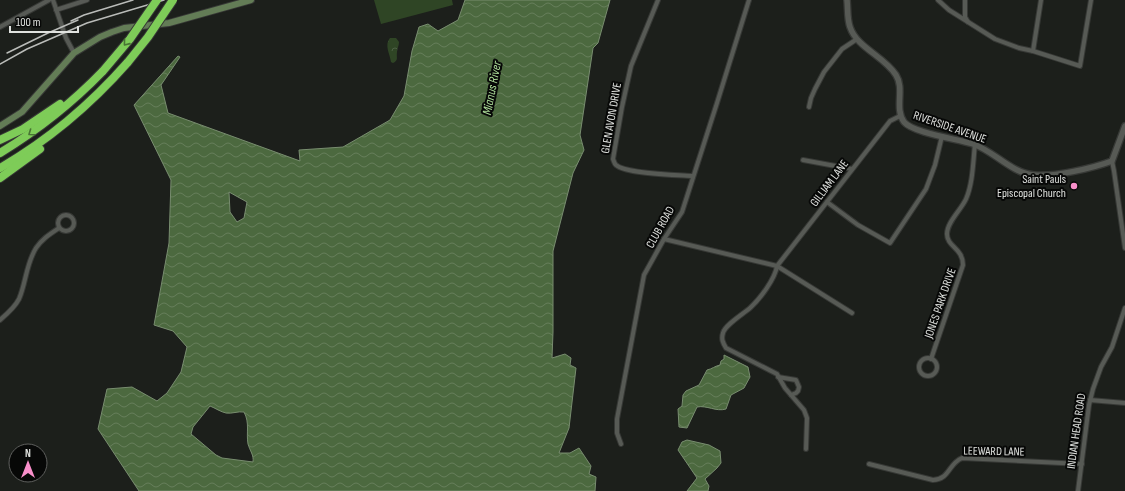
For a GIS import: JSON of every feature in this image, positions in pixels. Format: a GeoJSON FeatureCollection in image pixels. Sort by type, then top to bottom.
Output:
{"type":"FeatureCollection","features":[{"type":"Feature","properties":{"kind":"highway"},"geometry":{"type":"LineString","coordinates":[[0,153],[55,115],[79,94],[103,70],[130,39],[157,0]]}},
{"type":"Feature","properties":{"kind":"highway"},"geometry":{"type":"LineString","coordinates":[[0,178],[81,117],[148,37],[173,0]]}},
{"type":"Feature","properties":{"kind":"highway"},"geometry":{"type":"LineString","coordinates":[[0,140],[23,129],[44,116],[103,70]]}},
{"type":"Feature","properties":{"kind":"highway"},"geometry":{"type":"LineString","coordinates":[[0,168],[30,150],[65,123],[90,102],[117,75]]}},
{"type":"Feature","properties":{"kind":"main road"},"geometry":{"type":"LineString","coordinates":[[0,126],[22,112],[74,53],[112,32],[124,28],[169,23],[252,0]]}},
{"type":"Feature","properties":{"kind":"street"},"geometry":{"type":"LineString","coordinates":[[0,27],[49,0]]}},
{"type":"Feature","properties":{"kind":"street"},"geometry":{"type":"LineString","coordinates":[[53,0],[66,38],[74,53]]}},
{"type":"Feature","properties":{"kind":"street"},"geometry":{"type":"LineString","coordinates":[[56,10],[87,0]]}},
{"type":"Feature","properties":{"kind":"street","name":"GLEN AVON DRIVE"},"geometry":{"type":"LineString","coordinates":[[658,0],[631,66],[613,159],[615,164],[620,167],[635,171],[693,176]]}},
{"type":"Feature","properties":{"kind":"street","name":"CLUB ROAD"},"geometry":{"type":"LineString","coordinates":[[621,444],[617,433],[617,419],[644,275],[682,212],[749,0]]}},
{"type":"Feature","properties":{"kind":"street","name":"RIVERSIDE AVENUE"},"geometry":{"type":"LineString","coordinates":[[847,0],[849,25],[857,39],[888,66],[896,76],[899,84],[900,116],[905,123],[942,136],[975,144],[1016,169],[1034,175],[1062,173],[1112,161]]}},
{"type":"Feature","properties":{"kind":"street"},"geometry":{"type":"LineString","coordinates":[[938,0],[949,10],[995,39],[1019,48],[1080,66],[1091,0]]}},
{"type":"Feature","properties":{"kind":"street"},"geometry":{"type":"LineString","coordinates":[[965,0],[965,17],[968,22]]}},
{"type":"Feature","properties":{"kind":"street"},"geometry":{"type":"LineString","coordinates":[[1033,51],[1041,0]]}},
{"type":"Feature","properties":{"kind":"street"},"geometry":{"type":"LineString","coordinates":[[809,107],[811,98],[824,72],[842,49],[857,39]]}},
{"type":"Feature","properties":{"kind":"street","name":"GILLIAM LANE"},"geometry":{"type":"LineString","coordinates":[[778,377],[777,374],[769,369],[726,348],[722,342],[723,334],[726,328],[752,307],[776,273],[777,266],[852,169],[890,121],[900,116]]}},
{"type":"Feature","properties":{"kind":"street"},"geometry":{"type":"LineString","coordinates":[[1125,126],[1112,161],[1116,179],[1125,248]]}},
{"type":"Feature","properties":{"kind":"street"},"geometry":{"type":"LineString","coordinates":[[827,202],[858,225],[890,243],[926,189],[935,165],[942,136]]}},
{"type":"Feature","properties":{"kind":"street","name":"JONES PARK DRIVE"},"geometry":{"type":"LineString","coordinates":[[931,359],[963,265],[963,258],[948,240],[947,233],[966,199],[970,186],[975,144]]}},
{"type":"Feature","properties":{"kind":"street"},"geometry":{"type":"LineString","coordinates":[[803,160],[852,169]]}},
{"type":"Feature","properties":{"kind":"street"},"geometry":{"type":"LineString","coordinates":[[62,216],[69,216],[73,219],[74,225],[69,230],[64,231],[59,228],[58,222],[62,216]]}},
{"type":"Feature","properties":{"kind":"street"},"geometry":{"type":"LineString","coordinates":[[0,320],[9,312],[18,300],[35,249],[45,238],[59,228]]}},
{"type":"Feature","properties":{"kind":"street"},"geometry":{"type":"LineString","coordinates":[[664,240],[777,266],[852,313]]}},
{"type":"Feature","properties":{"kind":"street","name":"INDIAN HEAD ROAD"},"geometry":{"type":"LineString","coordinates":[[1078,491],[1090,400],[1097,378],[1120,326],[1125,308]]}},
{"type":"Feature","properties":{"kind":"street"},"geometry":{"type":"LineString","coordinates":[[1120,326],[1125,326]]}},
{"type":"Feature","properties":{"kind":"street","name":"JONES PARK DRIVE"},"geometry":{"type":"LineString","coordinates":[[924,359],[931,359],[936,364],[936,370],[931,375],[925,376],[920,371],[920,364],[924,359]]}},
{"type":"Feature","properties":{"kind":"street"},"geometry":{"type":"LineString","coordinates":[[778,377],[785,388],[804,410],[807,418],[806,449]]}},
{"type":"Feature","properties":{"kind":"street"},"geometry":{"type":"LineString","coordinates":[[778,377],[796,380],[798,383],[798,391],[791,394]]}},
{"type":"Feature","properties":{"kind":"street"},"geometry":{"type":"LineString","coordinates":[[1090,400],[1125,403]]}},
{"type":"Feature","properties":{"kind":"street","name":"LEEWARD LANE"},"geometry":{"type":"LineString","coordinates":[[869,464],[933,480],[944,477],[955,462],[962,458],[1082,464]]}},
{"type":"Feature","properties":{"kind":"green space"},"geometry":{"type":"Polygon","coordinates":[[[374,0],[452,0],[453,5],[381,24],[374,0]]]}},
{"type":"Feature","properties":{"kind":"green space"},"geometry":{"type":"Polygon","coordinates":[[[390,38],[396,38],[399,42],[397,60],[393,63],[391,62],[387,47],[390,38]]]}},
{"type":"Feature","properties":{"kind":"water","name":"Mianus River"},"geometry":{"type":"Polygon","coordinates":[[[465,0],[610,0],[598,43],[593,48],[580,135],[584,150],[573,173],[553,251],[552,358],[565,354],[571,358],[570,365],[576,368],[569,428],[559,453],[570,453],[579,448],[591,466],[589,474],[596,477],[595,491],[139,491],[98,429],[107,389],[132,387],[157,401],[167,393],[181,372],[187,347],[173,331],[154,325],[169,243],[171,180],[134,105],[178,56],[180,57],[161,85],[168,113],[300,161],[299,150],[343,147],[390,120],[404,96],[412,51],[419,27],[428,24],[438,31],[458,20],[465,0]],[[229,192],[230,212],[237,222],[244,218],[247,202],[229,192]],[[210,406],[193,427],[191,434],[216,455],[222,458],[253,462],[248,444],[246,416],[244,412],[226,413],[210,406]]]}},
{"type":"Feature","properties":{"kind":"water"},"geometry":{"type":"Polygon","coordinates":[[[724,355],[748,367],[750,377],[744,388],[731,395],[726,409],[719,410],[697,407],[687,428],[679,427],[678,409],[682,406],[683,395],[686,391],[699,385],[707,370],[720,365],[721,361],[724,359],[724,355]]]}},
{"type":"Feature","properties":{"kind":"water"},"geometry":{"type":"Polygon","coordinates":[[[687,440],[709,445],[720,451],[721,463],[705,479],[709,486],[708,491],[687,491],[697,478],[678,450],[682,442],[687,440]]]}},
{"type":"Feature","properties":{"kind":"railway"},"geometry":{"type":"LineString","coordinates":[[71,21],[84,15],[133,0]]}},
{"type":"Feature","properties":{"kind":"railway"},"geometry":{"type":"LineString","coordinates":[[0,64],[27,49],[87,23],[164,0]]}},
{"type":"Feature","properties":{"kind":"railway"},"geometry":{"type":"LineString","coordinates":[[7,53],[78,20]]}},
{"type":"Feature","properties":{"kind":"place","name":"Saint Pauls Episcopal Church"},"geometry":{"type":"Point","coordinates":[1074,186]}}]}
